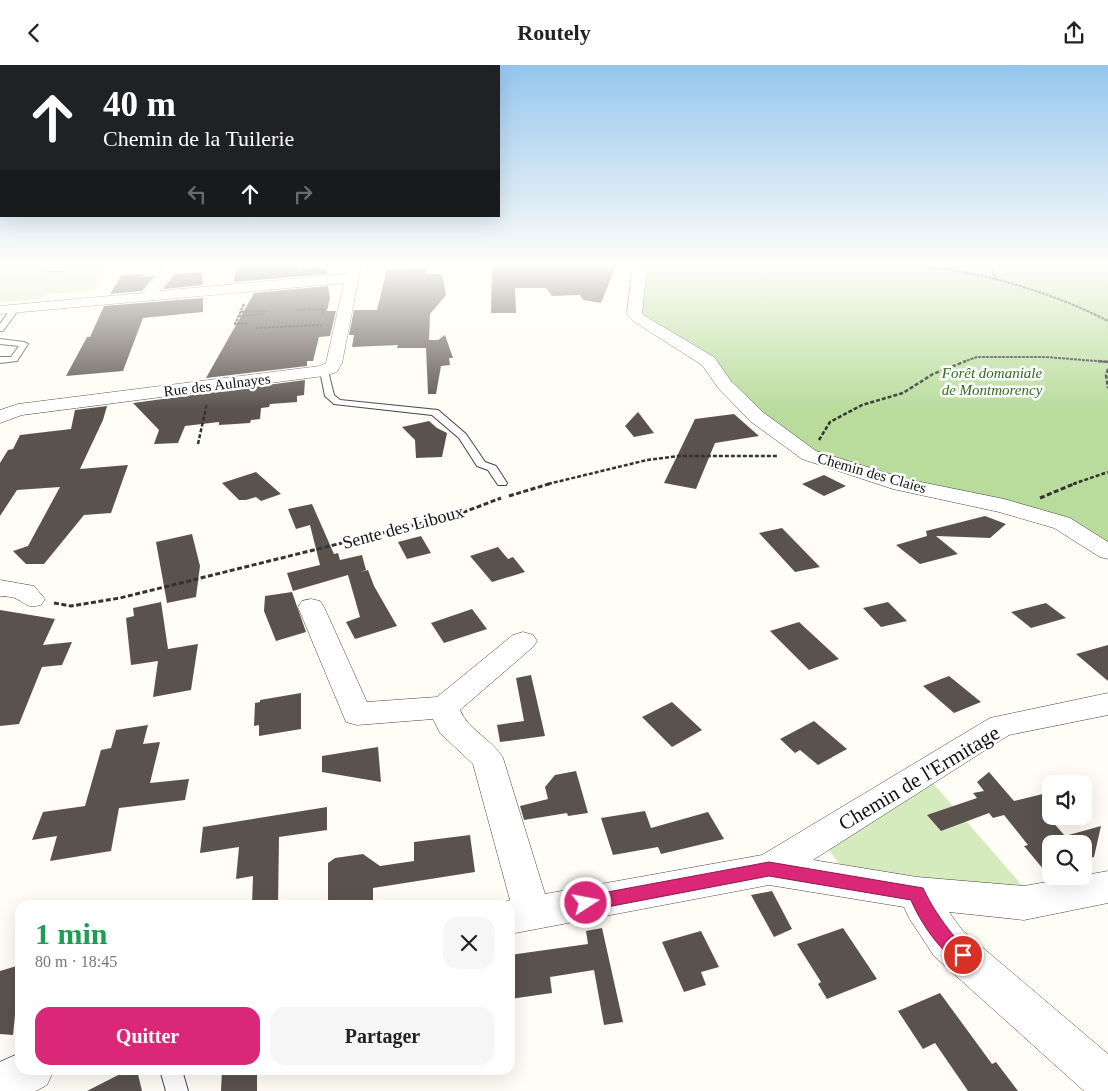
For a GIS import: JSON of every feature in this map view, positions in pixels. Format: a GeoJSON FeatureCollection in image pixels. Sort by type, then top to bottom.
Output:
{"type":"FeatureCollection","features":[{"type":"Feature","properties":{"kind":"street"},"geometry":{"type":"LineString","coordinates":[[324,371],[331,368],[334,363],[343,314]]}},
{"type":"Feature","properties":{"kind":"street","name":"Chemin des Claies"},"geometry":{"type":"LineString","coordinates":[[635,314],[638,318],[708,361],[725,385],[757,417],[809,455],[901,484],[1048,518],[1074,528],[1108,552]]}},
{"type":"Feature","properties":{"kind":"street","name":"Rue des Aulnayes"},"geometry":{"type":"LineString","coordinates":[[1,416],[18,411],[324,371]]}},
{"type":"Feature","properties":{"kind":"street"},"geometry":{"type":"LineString","coordinates":[[0,588],[25,592],[32,599]]}},
{"type":"Feature","properties":{"kind":"street"},"geometry":{"type":"LineString","coordinates":[[311,607],[357,714],[444,707],[524,641]]}},
{"type":"Feature","properties":{"kind":"street","name":"Chemin de l'Ermitage"},"geometry":{"type":"LineString","coordinates":[[769,869],[1000,726],[1108,704]]}},
{"type":"Feature","properties":{"kind":"street"},"geometry":{"type":"LineString","coordinates":[[444,707],[451,725],[487,758],[521,915],[769,869],[917,893],[1024,903],[1108,887]]}},
{"type":"Feature","properties":{"kind":"street"},"geometry":{"type":"LineString","coordinates":[[814,841],[838,881]]}},
{"type":"Feature","properties":{"kind":"street"},"geometry":{"type":"LineString","coordinates":[[917,893],[922,906],[948,943],[1108,1083]]}},
{"type":"Feature","properties":{"kind":"street"},"geometry":{"type":"LineString","coordinates":[[0,1085],[21,1075]]}},
{"type":"Feature","properties":{"kind":"lane"},"geometry":{"type":"LineString","coordinates":[[0,329],[11,314]]}},
{"type":"Feature","properties":{"kind":"lane"},"geometry":{"type":"LineString","coordinates":[[0,341],[24,344],[14,359],[0,360]]}},
{"type":"Feature","properties":{"kind":"lane"},"geometry":{"type":"LineString","coordinates":[[324,371],[330,396],[337,402],[435,413],[463,436],[481,464],[492,468],[502,483]]}},
{"type":"Feature","properties":{"kind":"lane"},"geometry":{"type":"LineString","coordinates":[[172,1075],[177,1091]]}},
{"type":"Feature","properties":{"kind":"path"},"geometry":{"type":"LineString","coordinates":[[247,323],[234,324],[238,316],[264,314]]}},
{"type":"Feature","properties":{"kind":"path"},"geometry":{"type":"LineString","coordinates":[[323,314],[320,329],[324,333],[339,333]]}},
{"type":"Feature","properties":{"kind":"path"},"geometry":{"type":"LineString","coordinates":[[1094,314],[1108,321]]}},
{"type":"Feature","properties":{"kind":"path"},"geometry":{"type":"LineString","coordinates":[[256,328],[322,325]]}},
{"type":"Feature","properties":{"kind":"path"},"geometry":{"type":"LineString","coordinates":[[809,455],[830,422],[862,405],[903,393],[933,374],[977,357],[1046,357],[1108,363]]}},
{"type":"Feature","properties":{"kind":"path"},"geometry":{"type":"LineString","coordinates":[[1108,369],[1106,375],[1108,388]]}},
{"type":"Feature","properties":{"kind":"path"},"geometry":{"type":"LineString","coordinates":[[198,444],[211,385]]}},
{"type":"Feature","properties":{"kind":"path","name":"Sente des Liboux"},"geometry":{"type":"LineString","coordinates":[[32,599],[72,606],[120,598],[459,514],[487,502],[560,481],[647,460],[678,456],[799,457],[809,455]]}},
{"type":"Feature","properties":{"kind":"path"},"geometry":{"type":"LineString","coordinates":[[1048,518],[1036,501],[1064,487],[1108,472]]}},
{"type":"Feature","properties":{"kind":"green space","name":"Forêt domaniale de Montmorency"},"geometry":{"type":"Polygon","coordinates":[[[639,314],[1108,314],[1108,552],[1074,528],[809,455],[710,363],[643,322],[639,314]]]}},
{"type":"Feature","properties":{"kind":"green space"},"geometry":{"type":"Polygon","coordinates":[[[924,773],[1036,901],[843,869],[826,846],[924,773]]]}},
{"type":"Feature","properties":{"kind":"building"},"geometry":{"type":"Polygon","coordinates":[[[100,314],[184,314],[143,318],[123,371],[66,376],[87,337],[90,337],[100,314]]]}},
{"type":"Feature","properties":{"kind":"building"},"geometry":{"type":"Polygon","coordinates":[[[242,314],[335,314],[330,336],[319,337],[313,361],[307,361],[307,366],[206,378],[242,314]]]}},
{"type":"Feature","properties":{"kind":"building"},"geometry":{"type":"Polygon","coordinates":[[[353,314],[430,314],[429,340],[438,340],[445,335],[453,358],[449,358],[450,365],[441,366],[436,394],[428,394],[426,348],[397,348],[398,345],[352,347],[354,335],[349,335],[353,314]]]}},
{"type":"Feature","properties":{"kind":"building"},"geometry":{"type":"Polygon","coordinates":[[[305,380],[304,395],[297,396],[297,402],[270,404],[269,407],[261,408],[260,419],[251,420],[250,423],[219,425],[219,422],[185,426],[178,443],[154,444],[159,430],[133,403],[305,380]]]}},
{"type":"Feature","properties":{"kind":"building"},"geometry":{"type":"Polygon","coordinates":[[[107,406],[103,420],[80,469],[128,465],[111,513],[84,515],[44,564],[26,564],[13,551],[28,546],[60,487],[17,490],[0,516],[0,463],[8,450],[13,449],[20,435],[71,429],[75,410],[107,406]]]}},
{"type":"Feature","properties":{"kind":"building"},"geometry":{"type":"Polygon","coordinates":[[[638,412],[654,433],[634,437],[625,426],[638,412]]]}},
{"type":"Feature","properties":{"kind":"building"},"geometry":{"type":"Polygon","coordinates":[[[734,414],[759,436],[715,443],[696,489],[664,483],[695,419],[734,414]]]}},
{"type":"Feature","properties":{"kind":"building"},"geometry":{"type":"Polygon","coordinates":[[[429,421],[447,433],[442,457],[416,458],[415,440],[402,427],[429,421]]]}},
{"type":"Feature","properties":{"kind":"building"},"geometry":{"type":"Polygon","coordinates":[[[256,472],[281,494],[261,501],[256,497],[239,500],[222,483],[256,472]]]}},
{"type":"Feature","properties":{"kind":"building"},"geometry":{"type":"Polygon","coordinates":[[[824,475],[846,486],[824,496],[802,484],[824,475]]]}},
{"type":"Feature","properties":{"kind":"building"},"geometry":{"type":"Polygon","coordinates":[[[312,504],[334,554],[338,553],[340,560],[362,555],[366,570],[360,572],[368,570],[374,586],[397,626],[355,639],[346,622],[360,617],[348,575],[293,591],[287,573],[320,565],[310,525],[296,529],[288,509],[312,504]]]}},
{"type":"Feature","properties":{"kind":"building"},"geometry":{"type":"Polygon","coordinates":[[[985,516],[1006,524],[990,538],[936,536],[958,554],[920,564],[896,545],[927,536],[926,531],[985,516]]]}},
{"type":"Feature","properties":{"kind":"building"},"geometry":{"type":"Polygon","coordinates":[[[782,528],[820,567],[795,572],[759,533],[782,528]]]}},
{"type":"Feature","properties":{"kind":"building"},"geometry":{"type":"Polygon","coordinates":[[[192,534],[200,566],[196,597],[167,603],[156,542],[192,534]]]}},
{"type":"Feature","properties":{"kind":"building"},"geometry":{"type":"Polygon","coordinates":[[[421,536],[431,553],[407,559],[398,542],[421,536]]]}},
{"type":"Feature","properties":{"kind":"building"},"geometry":{"type":"Polygon","coordinates":[[[498,547],[508,559],[513,557],[525,572],[492,582],[470,556],[498,547]]]}},
{"type":"Feature","properties":{"kind":"building"},"geometry":{"type":"Polygon","coordinates":[[[292,592],[306,632],[276,641],[264,611],[265,596],[292,592]]]}},
{"type":"Feature","properties":{"kind":"building"},"geometry":{"type":"Polygon","coordinates":[[[161,602],[168,649],[198,644],[191,690],[153,697],[158,661],[131,665],[126,618],[134,616],[133,608],[161,602]]]}},
{"type":"Feature","properties":{"kind":"building"},"geometry":{"type":"Polygon","coordinates":[[[888,602],[907,621],[881,627],[863,608],[888,602]]]}},
{"type":"Feature","properties":{"kind":"building"},"geometry":{"type":"Polygon","coordinates":[[[1046,603],[1066,618],[1031,628],[1011,612],[1046,603]]]}},
{"type":"Feature","properties":{"kind":"building"},"geometry":{"type":"Polygon","coordinates":[[[472,609],[487,629],[444,643],[431,623],[472,609]]]}},
{"type":"Feature","properties":{"kind":"building"},"geometry":{"type":"Polygon","coordinates":[[[0,610],[55,619],[43,645],[72,642],[62,665],[42,667],[19,724],[0,726],[0,610]]]}},
{"type":"Feature","properties":{"kind":"building"},"geometry":{"type":"Polygon","coordinates":[[[799,622],[839,659],[809,670],[770,631],[799,622]]]}},
{"type":"Feature","properties":{"kind":"building"},"geometry":{"type":"Polygon","coordinates":[[[1108,645],[1108,681],[1076,654],[1108,645]]]}},
{"type":"Feature","properties":{"kind":"building"},"geometry":{"type":"Polygon","coordinates":[[[531,675],[545,736],[500,742],[497,725],[524,721],[516,678],[531,675]]]}},
{"type":"Feature","properties":{"kind":"building"},"geometry":{"type":"Polygon","coordinates":[[[949,676],[981,702],[954,713],[923,686],[949,676]]]}},
{"type":"Feature","properties":{"kind":"building"},"geometry":{"type":"Polygon","coordinates":[[[301,693],[301,729],[259,736],[259,725],[254,726],[255,703],[260,702],[260,700],[301,693]]]}},
{"type":"Feature","properties":{"kind":"building"},"geometry":{"type":"Polygon","coordinates":[[[672,702],[702,730],[672,747],[642,717],[672,702]]]}},
{"type":"Feature","properties":{"kind":"building"},"geometry":{"type":"Polygon","coordinates":[[[814,721],[847,749],[818,765],[800,750],[795,753],[780,739],[814,721]]]}},
{"type":"Feature","properties":{"kind":"building"},"geometry":{"type":"Polygon","coordinates":[[[148,725],[143,744],[160,742],[150,783],[189,779],[185,800],[119,808],[111,851],[50,861],[57,836],[32,840],[43,812],[85,806],[101,750],[111,748],[116,730],[148,725]]]}},
{"type":"Feature","properties":{"kind":"building"},"geometry":{"type":"Polygon","coordinates":[[[378,747],[381,782],[322,772],[322,756],[378,747]]]}},
{"type":"Feature","properties":{"kind":"building"},"geometry":{"type":"Polygon","coordinates":[[[576,771],[588,813],[568,816],[567,813],[524,820],[520,806],[548,799],[545,787],[555,775],[576,771]]]}},
{"type":"Feature","properties":{"kind":"building"},"geometry":{"type":"Polygon","coordinates":[[[989,772],[1014,801],[1042,794],[1042,825],[1055,825],[1064,835],[1042,835],[1042,868],[1024,846],[1028,845],[1004,815],[993,818],[989,813],[941,831],[927,815],[977,798],[973,793],[984,791],[977,782],[989,772]]]}},
{"type":"Feature","properties":{"kind":"building"},"geometry":{"type":"Polygon","coordinates":[[[327,807],[327,830],[279,837],[278,900],[252,900],[253,876],[236,879],[239,847],[200,853],[203,827],[327,807]]]}},
{"type":"Feature","properties":{"kind":"building"},"geometry":{"type":"Polygon","coordinates":[[[645,811],[651,828],[708,812],[724,839],[661,854],[658,847],[613,855],[601,818],[645,811]]]}},
{"type":"Feature","properties":{"kind":"building"},"geometry":{"type":"Polygon","coordinates":[[[1101,826],[1094,857],[1092,857],[1092,835],[1069,835],[1101,826]]]}},
{"type":"Feature","properties":{"kind":"building"},"geometry":{"type":"Polygon","coordinates":[[[470,835],[475,872],[373,888],[373,900],[328,900],[328,863],[335,858],[363,854],[380,866],[414,861],[414,842],[470,835]]]}},
{"type":"Feature","properties":{"kind":"building"},"geometry":{"type":"Polygon","coordinates":[[[772,891],[792,929],[774,937],[751,895],[772,891]]]}},
{"type":"Feature","properties":{"kind":"building"},"geometry":{"type":"Polygon","coordinates":[[[602,928],[623,1022],[604,1025],[594,970],[550,977],[552,993],[515,998],[515,954],[588,944],[586,931],[602,928]]]}},
{"type":"Feature","properties":{"kind":"building"},"geometry":{"type":"Polygon","coordinates":[[[843,928],[877,979],[827,999],[818,984],[821,982],[797,944],[843,928]]]}},
{"type":"Feature","properties":{"kind":"building"},"geometry":{"type":"Polygon","coordinates":[[[701,931],[719,967],[701,972],[706,985],[684,992],[662,942],[701,931]]]}},
{"type":"Feature","properties":{"kind":"building"},"geometry":{"type":"Polygon","coordinates":[[[15,966],[13,1035],[0,1034],[0,971],[15,966]]]}},
{"type":"Feature","properties":{"kind":"building"},"geometry":{"type":"Polygon","coordinates":[[[940,993],[992,1064],[996,1062],[1018,1091],[968,1091],[935,1043],[923,1049],[898,1011],[940,993]]]}},
{"type":"Feature","properties":{"kind":"building"},"geometry":{"type":"Polygon","coordinates":[[[118,1075],[138,1075],[142,1091],[87,1091],[118,1075]]]}},
{"type":"Feature","properties":{"kind":"building"},"geometry":{"type":"Polygon","coordinates":[[[222,1075],[257,1075],[257,1091],[221,1091],[222,1075]]]}},
{"type":"Feature","properties":{"kind":"route"},"geometry":{"type":"LineString","coordinates":[[586,903],[769,869],[917,893],[922,906],[948,943],[963,955]]}}]}
